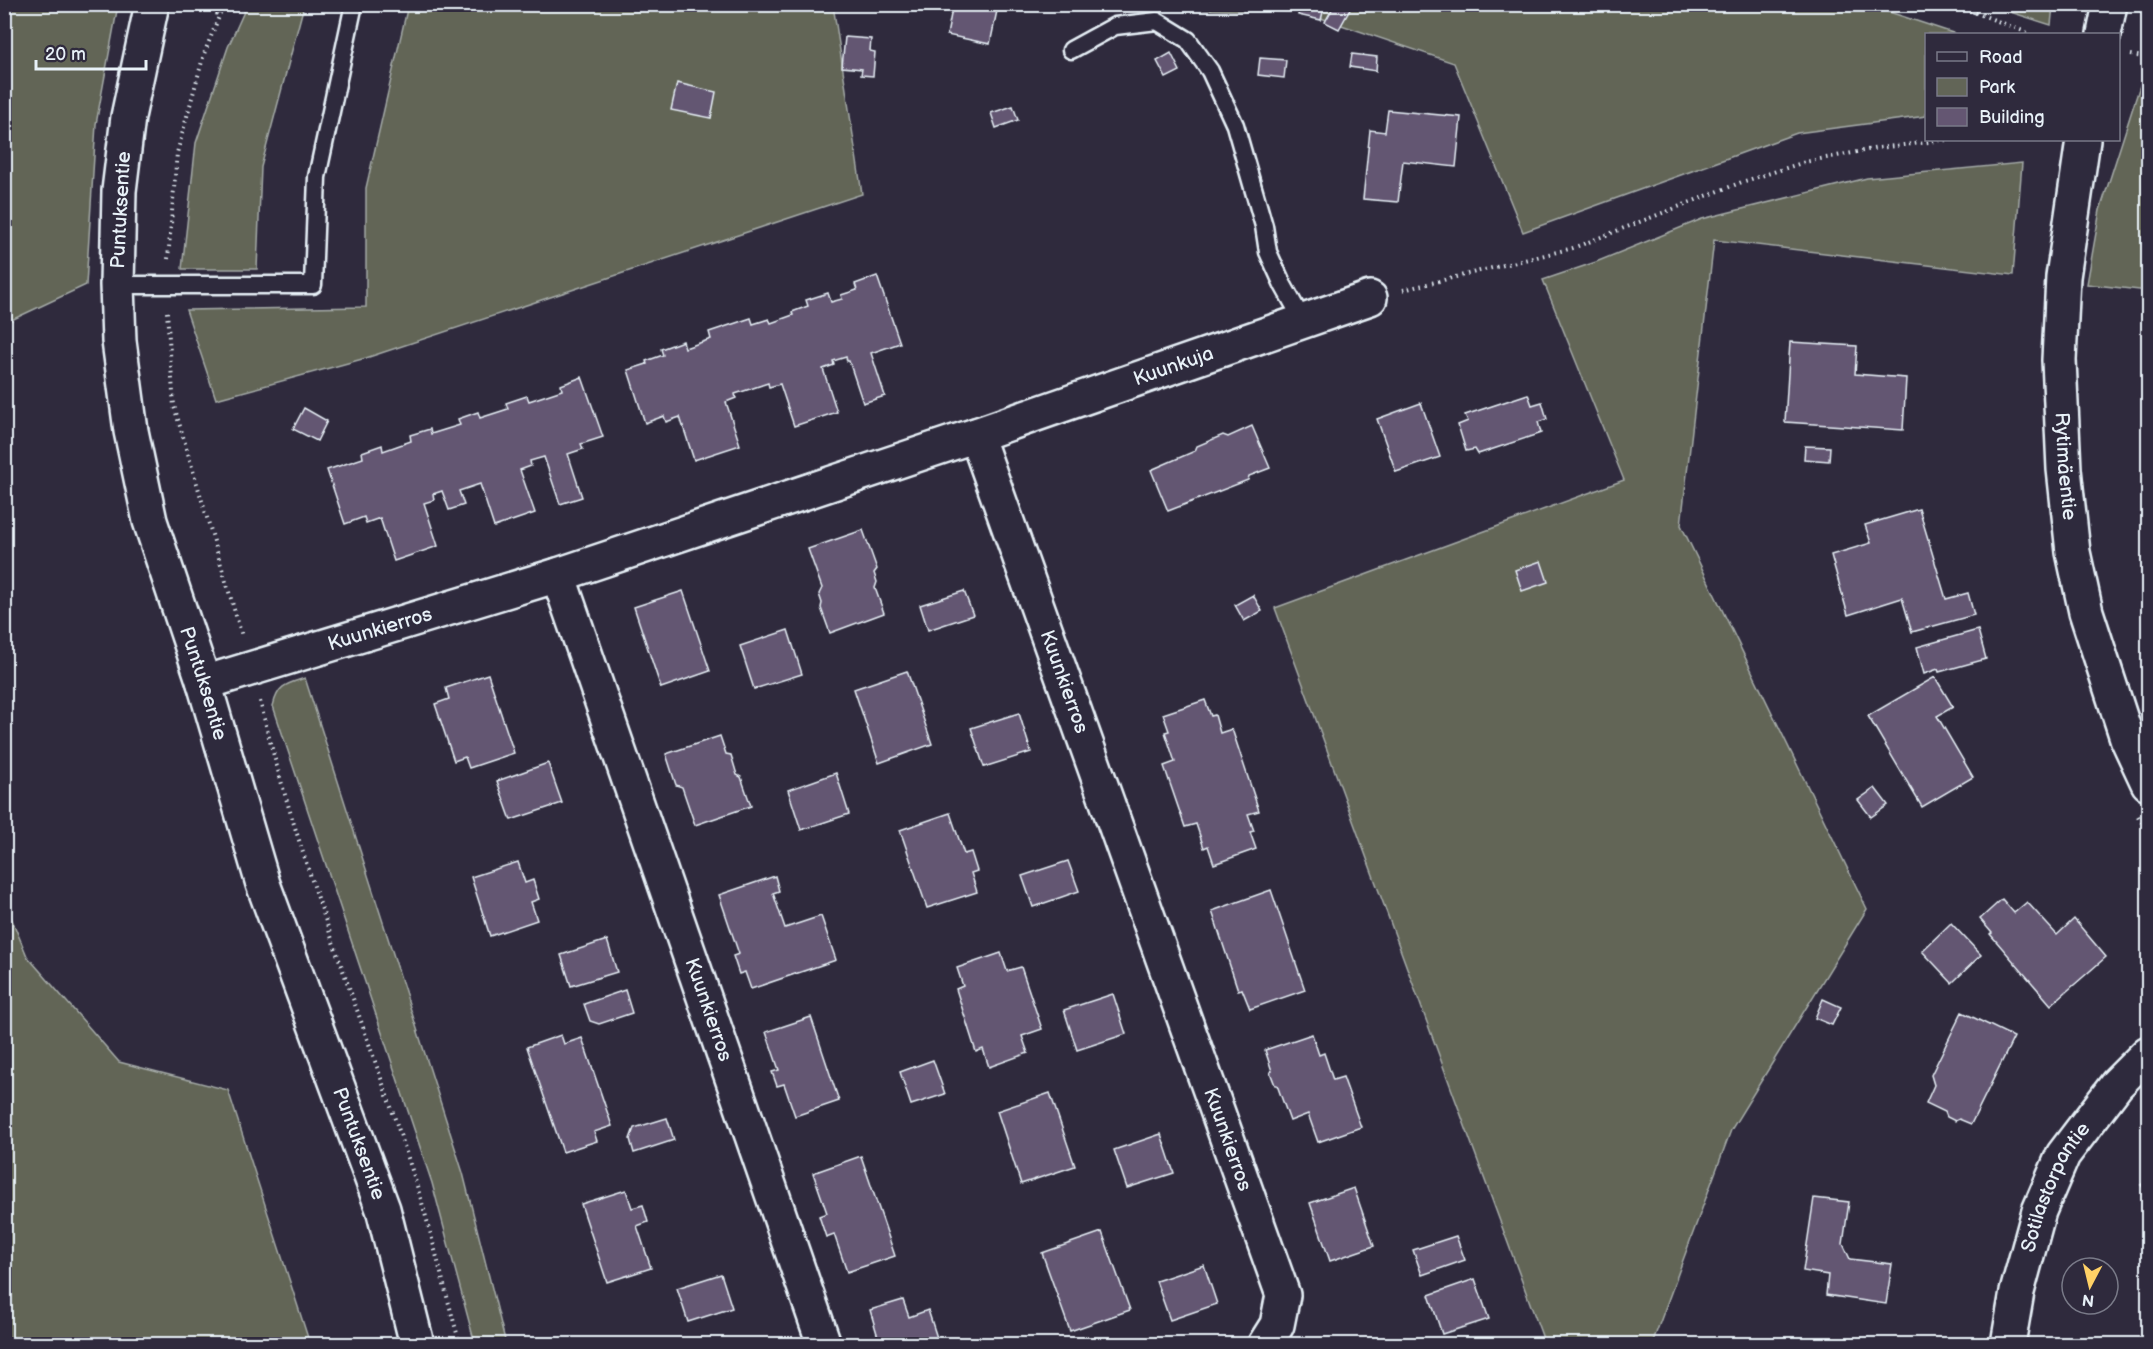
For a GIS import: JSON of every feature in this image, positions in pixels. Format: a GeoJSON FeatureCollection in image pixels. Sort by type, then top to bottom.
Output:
{"type":"FeatureCollection","features":[{"type":"Feature","properties":{"kind":"street","name":"Puntuksentie"},"geometry":{"type":"LineString","coordinates":[[152,4],[128,117],[119,191],[117,285],[119,341],[130,431],[148,510],[204,683],[263,884],[383,1209],[417,1344]]}},
{"type":"Feature","properties":{"kind":"street"},"geometry":{"type":"LineString","coordinates":[[2104,33],[2110,4]]}},
{"type":"Feature","properties":{"kind":"street","name":"Rytimäentie"},"geometry":{"type":"LineString","coordinates":[[2083,141],[2062,297],[2059,360],[2064,469],[2073,552],[2086,612],[2127,738],[2148,783]]}},
{"type":"Feature","properties":{"kind":"street","name":"Kuunkuja"},"geometry":{"type":"LineString","coordinates":[[976,435],[1370,298]]}},
{"type":"Feature","properties":{"kind":"street","name":"Kuunkierros"},"geometry":{"type":"LineString","coordinates":[[204,683],[558,574],[976,435],[1283,1295],[1276,1325],[1265,1344]]}},
{"type":"Feature","properties":{"kind":"street","name":"Kuunkierros"},"geometry":{"type":"LineString","coordinates":[[558,574],[824,1344]]}},
{"type":"Feature","properties":{"kind":"street","name":"Sotilastorpantie"},"geometry":{"type":"LineString","coordinates":[[2008,1344],[2017,1292],[2039,1211],[2063,1155],[2117,1084],[2148,1053]]}},
{"type":"Feature","properties":{"kind":"lane"},"geometry":{"type":"LineString","coordinates":[[117,285],[313,285],[317,177],[354,4]]}},
{"type":"Feature","properties":{"kind":"lane"},"geometry":{"type":"LineString","coordinates":[[1071,50],[1115,26],[1157,21],[1188,40],[1210,70],[1235,125],[1264,226],[1268,252],[1283,285],[1304,321]]}},
{"type":"Feature","properties":{"kind":"path"},"geometry":{"type":"LineString","coordinates":[[209,4],[218,15]]}},
{"type":"Feature","properties":{"kind":"path"},"geometry":{"type":"LineString","coordinates":[[224,4],[204,54],[177,153],[165,285],[174,406],[252,667],[273,755],[352,999],[417,1187],[460,1344]]}},
{"type":"Feature","properties":{"kind":"path"},"geometry":{"type":"LineString","coordinates":[[1953,4],[2028,33]]}},
{"type":"Feature","properties":{"kind":"path"},"geometry":{"type":"LineString","coordinates":[[1974,14],[1976,4]]}},
{"type":"Feature","properties":{"kind":"path"},"geometry":{"type":"LineString","coordinates":[[1370,298],[1573,248],[1742,182],[1805,162],[1878,148],[1938,141]]}},
{"type":"Feature","properties":{"kind":"green space"},"geometry":{"type":"Polygon","coordinates":[[[1865,4],[1953,33],[1925,33],[1925,116],[1797,133],[1523,232],[1454,63],[1303,12],[1023,5],[1865,4]]]}},
{"type":"Feature","properties":{"kind":"green space"},"geometry":{"type":"Polygon","coordinates":[[[4,5],[118,5],[96,124],[86,285],[5,323],[4,5]]]}},
{"type":"Feature","properties":{"kind":"green space"},"geometry":{"type":"Polygon","coordinates":[[[247,5],[304,5],[261,167],[257,269],[182,269],[196,143],[228,47],[247,5]]]}},
{"type":"Feature","properties":{"kind":"green space"},"geometry":{"type":"Polygon","coordinates":[[[408,5],[833,5],[862,194],[366,358],[216,399],[186,310],[366,307],[366,188],[408,5]]]}},
{"type":"Feature","properties":{"kind":"green space"},"geometry":{"type":"Polygon","coordinates":[[[1997,5],[2053,5],[2051,25],[2001,9],[1997,5]]]}},
{"type":"Feature","properties":{"kind":"green space"},"geometry":{"type":"Polygon","coordinates":[[[2144,73],[2148,73],[2148,291],[2087,284],[2100,210],[2144,73]]]}},
{"type":"Feature","properties":{"kind":"green space"},"geometry":{"type":"Polygon","coordinates":[[[2022,163],[2013,275],[1714,240],[1681,525],[1867,909],[1731,1130],[1652,1344],[1545,1344],[1275,608],[1624,480],[1543,280],[1596,262],[1702,219],[1867,178],[2022,163]]]}},
{"type":"Feature","properties":{"kind":"green space"},"geometry":{"type":"Polygon","coordinates":[[[305,678],[463,1173],[506,1344],[475,1344],[432,1183],[273,706],[280,689],[305,678]]]}},
{"type":"Feature","properties":{"kind":"green space"},"geometry":{"type":"Polygon","coordinates":[[[5,903],[27,956],[119,1062],[228,1090],[310,1344],[5,1344],[5,903]]]}},
{"type":"Feature","properties":{"kind":"building"},"geometry":{"type":"Polygon","coordinates":[[[953,4],[998,6],[990,44],[947,35],[953,4]]]}},
{"type":"Feature","properties":{"kind":"building"},"geometry":{"type":"Polygon","coordinates":[[[1300,4],[1325,4],[1321,20],[1298,15],[1300,4]]]}},
{"type":"Feature","properties":{"kind":"building"},"geometry":{"type":"Polygon","coordinates":[[[1335,4],[1353,4],[1339,29],[1325,22],[1335,4]]]}},
{"type":"Feature","properties":{"kind":"building"},"geometry":{"type":"Polygon","coordinates":[[[845,37],[871,39],[870,51],[875,52],[873,76],[861,75],[862,69],[842,67],[845,37]]]}},
{"type":"Feature","properties":{"kind":"building"},"geometry":{"type":"Polygon","coordinates":[[[1171,53],[1180,71],[1166,78],[1157,61],[1171,53]]]}},
{"type":"Feature","properties":{"kind":"building"},"geometry":{"type":"Polygon","coordinates":[[[1352,54],[1377,57],[1376,71],[1350,67],[1352,54]]]}},
{"type":"Feature","properties":{"kind":"building"},"geometry":{"type":"Polygon","coordinates":[[[1260,58],[1286,60],[1284,78],[1258,75],[1260,58]]]}},
{"type":"Feature","properties":{"kind":"building"},"geometry":{"type":"Polygon","coordinates":[[[677,83],[716,92],[711,118],[671,110],[677,83]]]}},
{"type":"Feature","properties":{"kind":"building"},"geometry":{"type":"Polygon","coordinates":[[[1013,106],[1018,120],[996,128],[991,113],[1013,106]]]}},
{"type":"Feature","properties":{"kind":"building"},"geometry":{"type":"Polygon","coordinates":[[[1388,110],[1461,117],[1456,167],[1403,161],[1398,202],[1363,199],[1370,130],[1385,132],[1388,110]]]}},
{"type":"Feature","properties":{"kind":"building"},"geometry":{"type":"Polygon","coordinates":[[[877,276],[900,343],[871,353],[885,396],[863,403],[846,357],[833,361],[834,365],[823,369],[837,412],[794,426],[780,384],[769,387],[768,383],[735,394],[736,398],[726,402],[740,445],[694,460],[680,417],[666,422],[664,416],[645,423],[628,370],[647,364],[646,361],[663,355],[661,349],[683,341],[685,348],[711,339],[709,332],[751,318],[753,324],[769,319],[771,323],[793,315],[792,312],[808,306],[806,300],[828,293],[831,302],[842,299],[841,295],[857,290],[855,284],[877,276]]]}},
{"type":"Feature","properties":{"kind":"building"},"geometry":{"type":"Polygon","coordinates":[[[1790,342],[1857,346],[1855,374],[1906,378],[1903,430],[1785,422],[1790,342]]]}},
{"type":"Feature","properties":{"kind":"building"},"geometry":{"type":"Polygon","coordinates":[[[582,377],[603,437],[581,444],[583,449],[568,454],[582,497],[560,504],[544,457],[530,461],[531,466],[520,470],[535,513],[494,527],[480,484],[459,491],[464,505],[449,510],[442,491],[433,494],[434,500],[424,503],[438,546],[394,561],[380,518],[366,523],[364,517],[345,524],[327,470],[363,458],[362,452],[382,445],[383,451],[411,441],[410,435],[430,429],[431,434],[460,425],[458,419],[478,412],[480,418],[508,409],[506,403],[527,396],[529,401],[562,390],[561,385],[582,377]]]}},
{"type":"Feature","properties":{"kind":"building"},"geometry":{"type":"Polygon","coordinates":[[[1528,394],[1532,405],[1542,402],[1547,419],[1538,422],[1541,433],[1478,454],[1475,449],[1466,451],[1458,425],[1468,421],[1465,415],[1528,394]]]}},
{"type":"Feature","properties":{"kind":"building"},"geometry":{"type":"Polygon","coordinates":[[[1421,403],[1440,457],[1396,472],[1377,419],[1421,403]]]}},
{"type":"Feature","properties":{"kind":"building"},"geometry":{"type":"Polygon","coordinates":[[[304,408],[327,421],[317,441],[293,429],[304,408]]]}},
{"type":"Feature","properties":{"kind":"building"},"geometry":{"type":"Polygon","coordinates":[[[1252,426],[1270,468],[1249,476],[1248,480],[1168,511],[1151,470],[1195,451],[1197,446],[1223,435],[1228,437],[1252,426]]]}},
{"type":"Feature","properties":{"kind":"building"},"geometry":{"type":"Polygon","coordinates":[[[1805,446],[1830,447],[1829,461],[1804,459],[1805,446]]]}},
{"type":"Feature","properties":{"kind":"building"},"geometry":{"type":"Polygon","coordinates":[[[1919,509],[1946,599],[1968,593],[1974,615],[1912,632],[1902,598],[1848,615],[1831,555],[1871,543],[1865,525],[1919,509]]]}},
{"type":"Feature","properties":{"kind":"building"},"geometry":{"type":"Polygon","coordinates":[[[863,530],[877,569],[874,573],[877,582],[875,588],[884,613],[830,633],[821,608],[819,594],[822,588],[808,549],[863,530]]]}},
{"type":"Feature","properties":{"kind":"building"},"geometry":{"type":"Polygon","coordinates":[[[1541,561],[1548,582],[1522,591],[1515,570],[1541,561]]]}},
{"type":"Feature","properties":{"kind":"building"},"geometry":{"type":"Polygon","coordinates":[[[683,591],[710,671],[661,688],[634,607],[683,591]]]}},
{"type":"Feature","properties":{"kind":"building"},"geometry":{"type":"Polygon","coordinates":[[[964,591],[973,615],[928,630],[920,605],[964,591]]]}},
{"type":"Feature","properties":{"kind":"building"},"geometry":{"type":"Polygon","coordinates":[[[1253,595],[1262,611],[1244,621],[1235,605],[1253,595]]]}},
{"type":"Feature","properties":{"kind":"building"},"geometry":{"type":"Polygon","coordinates":[[[788,630],[802,674],[754,689],[740,646],[788,630]]]}},
{"type":"Feature","properties":{"kind":"building"},"geometry":{"type":"Polygon","coordinates":[[[1978,630],[1986,659],[1924,674],[1917,647],[1978,630]]]}},
{"type":"Feature","properties":{"kind":"building"},"geometry":{"type":"Polygon","coordinates":[[[907,671],[932,744],[879,763],[854,689],[907,671]]]}},
{"type":"Feature","properties":{"kind":"building"},"geometry":{"type":"Polygon","coordinates":[[[488,674],[514,753],[469,768],[465,757],[454,761],[435,704],[449,699],[446,688],[488,674]]]}},
{"type":"Feature","properties":{"kind":"building"},"geometry":{"type":"Polygon","coordinates":[[[1935,677],[1953,707],[1937,716],[1973,777],[1922,807],[1868,716],[1935,677]]]}},
{"type":"Feature","properties":{"kind":"building"},"geometry":{"type":"Polygon","coordinates":[[[1205,700],[1211,716],[1215,715],[1220,733],[1232,729],[1259,811],[1248,814],[1254,831],[1250,832],[1256,849],[1214,864],[1208,846],[1204,848],[1196,824],[1185,827],[1164,766],[1175,762],[1165,732],[1169,731],[1163,714],[1205,700]]]}},
{"type":"Feature","properties":{"kind":"building"},"geometry":{"type":"Polygon","coordinates":[[[1019,713],[1031,752],[984,767],[971,728],[1019,713]]]}},
{"type":"Feature","properties":{"kind":"building"},"geometry":{"type":"Polygon","coordinates":[[[720,736],[726,754],[731,755],[737,775],[741,777],[751,806],[695,825],[682,787],[676,785],[666,754],[720,736]]]}},
{"type":"Feature","properties":{"kind":"building"},"geometry":{"type":"Polygon","coordinates":[[[548,763],[562,803],[511,820],[497,781],[548,763]]]}},
{"type":"Feature","properties":{"kind":"building"},"geometry":{"type":"Polygon","coordinates":[[[836,773],[849,814],[801,830],[788,790],[836,773]]]}},
{"type":"Feature","properties":{"kind":"building"},"geometry":{"type":"Polygon","coordinates":[[[1875,788],[1888,805],[1871,817],[1858,800],[1875,788]]]}},
{"type":"Feature","properties":{"kind":"building"},"geometry":{"type":"Polygon","coordinates":[[[950,813],[964,854],[971,852],[977,871],[971,873],[977,892],[927,908],[900,830],[950,813]]]}},
{"type":"Feature","properties":{"kind":"building"},"geometry":{"type":"Polygon","coordinates":[[[1068,861],[1079,891],[1033,907],[1022,876],[1068,861]]]}},
{"type":"Feature","properties":{"kind":"building"},"geometry":{"type":"Polygon","coordinates":[[[518,862],[525,883],[533,880],[539,899],[531,902],[537,920],[490,936],[471,877],[518,862]]]}},
{"type":"Feature","properties":{"kind":"building"},"geometry":{"type":"Polygon","coordinates":[[[775,876],[779,891],[773,893],[785,928],[821,916],[836,960],[751,989],[745,972],[739,974],[733,956],[739,954],[719,895],[775,876]]]}},
{"type":"Feature","properties":{"kind":"building"},"geometry":{"type":"Polygon","coordinates":[[[1271,890],[1305,990],[1250,1009],[1242,989],[1238,990],[1212,911],[1271,890]]]}},
{"type":"Feature","properties":{"kind":"building"},"geometry":{"type":"Polygon","coordinates":[[[2002,899],[2014,913],[2027,902],[2057,935],[2074,919],[2106,957],[2051,1005],[1990,934],[1992,933],[1980,919],[2002,899]]]}},
{"type":"Feature","properties":{"kind":"building"},"geometry":{"type":"Polygon","coordinates":[[[1951,923],[1981,955],[1952,983],[1922,951],[1951,923]]]}},
{"type":"Feature","properties":{"kind":"building"},"geometry":{"type":"Polygon","coordinates":[[[607,940],[617,972],[571,986],[561,955],[607,940]]]}},
{"type":"Feature","properties":{"kind":"building"},"geometry":{"type":"Polygon","coordinates":[[[1001,953],[1007,971],[1021,967],[1042,1029],[1022,1036],[1028,1053],[989,1067],[983,1049],[976,1052],[956,989],[963,986],[957,968],[1001,953]]]}},
{"type":"Feature","properties":{"kind":"building"},"geometry":{"type":"Polygon","coordinates":[[[625,990],[632,1013],[599,1024],[590,1021],[584,1004],[625,990]]]}},
{"type":"Feature","properties":{"kind":"building"},"geometry":{"type":"Polygon","coordinates":[[[1113,994],[1126,1034],[1077,1050],[1064,1010],[1113,994]]]}},
{"type":"Feature","properties":{"kind":"building"},"geometry":{"type":"Polygon","coordinates":[[[1823,999],[1841,1007],[1832,1025],[1815,1018],[1823,999]]]}},
{"type":"Feature","properties":{"kind":"building"},"geometry":{"type":"Polygon","coordinates":[[[1962,1012],[2014,1037],[1971,1124],[1959,1119],[1955,1121],[1947,1117],[1945,1112],[1926,1103],[1934,1085],[1931,1075],[1962,1012]]]}},
{"type":"Feature","properties":{"kind":"building"},"geometry":{"type":"Polygon","coordinates":[[[811,1017],[839,1101],[795,1116],[784,1084],[777,1086],[772,1072],[779,1070],[766,1032],[811,1017]]]}},
{"type":"Feature","properties":{"kind":"building"},"geometry":{"type":"Polygon","coordinates":[[[1312,1034],[1319,1055],[1324,1053],[1333,1080],[1343,1077],[1361,1127],[1318,1142],[1308,1114],[1290,1121],[1270,1072],[1272,1071],[1265,1050],[1312,1034]]]}},
{"type":"Feature","properties":{"kind":"building"},"geometry":{"type":"Polygon","coordinates":[[[561,1035],[564,1044],[582,1038],[612,1126],[594,1132],[597,1141],[563,1152],[527,1047],[561,1035]]]}},
{"type":"Feature","properties":{"kind":"building"},"geometry":{"type":"Polygon","coordinates":[[[933,1060],[945,1094],[911,1105],[900,1072],[933,1060]]]}},
{"type":"Feature","properties":{"kind":"building"},"geometry":{"type":"Polygon","coordinates":[[[1050,1093],[1075,1166],[1021,1184],[997,1111],[1050,1093]]]}},
{"type":"Feature","properties":{"kind":"building"},"geometry":{"type":"Polygon","coordinates":[[[667,1118],[674,1140],[634,1153],[630,1139],[634,1128],[667,1118]]]}},
{"type":"Feature","properties":{"kind":"building"},"geometry":{"type":"Polygon","coordinates":[[[1161,1134],[1174,1173],[1127,1188],[1114,1150],[1161,1134]]]}},
{"type":"Feature","properties":{"kind":"building"},"geometry":{"type":"Polygon","coordinates":[[[861,1156],[895,1256],[847,1272],[834,1234],[826,1237],[819,1216],[827,1213],[813,1173],[861,1156]]]}},
{"type":"Feature","properties":{"kind":"building"},"geometry":{"type":"Polygon","coordinates":[[[2148,1179],[2148,1195],[2141,1185],[2148,1179]]]}},
{"type":"Feature","properties":{"kind":"building"},"geometry":{"type":"Polygon","coordinates":[[[1354,1188],[1374,1246],[1330,1261],[1310,1203],[1354,1188]]]}},
{"type":"Feature","properties":{"kind":"building"},"geometry":{"type":"Polygon","coordinates":[[[626,1190],[632,1208],[643,1205],[648,1222],[637,1226],[651,1268],[607,1282],[581,1204],[626,1190]]]}},
{"type":"Feature","properties":{"kind":"building"},"geometry":{"type":"Polygon","coordinates":[[[1814,1198],[1849,1202],[1843,1244],[1850,1259],[1892,1264],[1886,1304],[1826,1295],[1828,1275],[1803,1271],[1814,1198]]]}},
{"type":"Feature","properties":{"kind":"building"},"geometry":{"type":"Polygon","coordinates":[[[1102,1232],[1130,1310],[1070,1331],[1042,1253],[1102,1232]]]}},
{"type":"Feature","properties":{"kind":"building"},"geometry":{"type":"Polygon","coordinates":[[[1456,1236],[1465,1260],[1422,1275],[1413,1250],[1456,1236]]]}},
{"type":"Feature","properties":{"kind":"building"},"geometry":{"type":"Polygon","coordinates":[[[1204,1265],[1217,1304],[1170,1320],[1156,1281],[1204,1265]]]}},
{"type":"Feature","properties":{"kind":"building"},"geometry":{"type":"Polygon","coordinates":[[[721,1274],[732,1308],[688,1322],[677,1288],[721,1274]]]}},
{"type":"Feature","properties":{"kind":"building"},"geometry":{"type":"Polygon","coordinates":[[[1475,1279],[1489,1319],[1442,1334],[1429,1295],[1475,1279]]]}},
{"type":"Feature","properties":{"kind":"building"},"geometry":{"type":"Polygon","coordinates":[[[903,1300],[909,1317],[928,1310],[939,1344],[871,1344],[870,1340],[878,1337],[870,1310],[903,1300]]]}}]}
